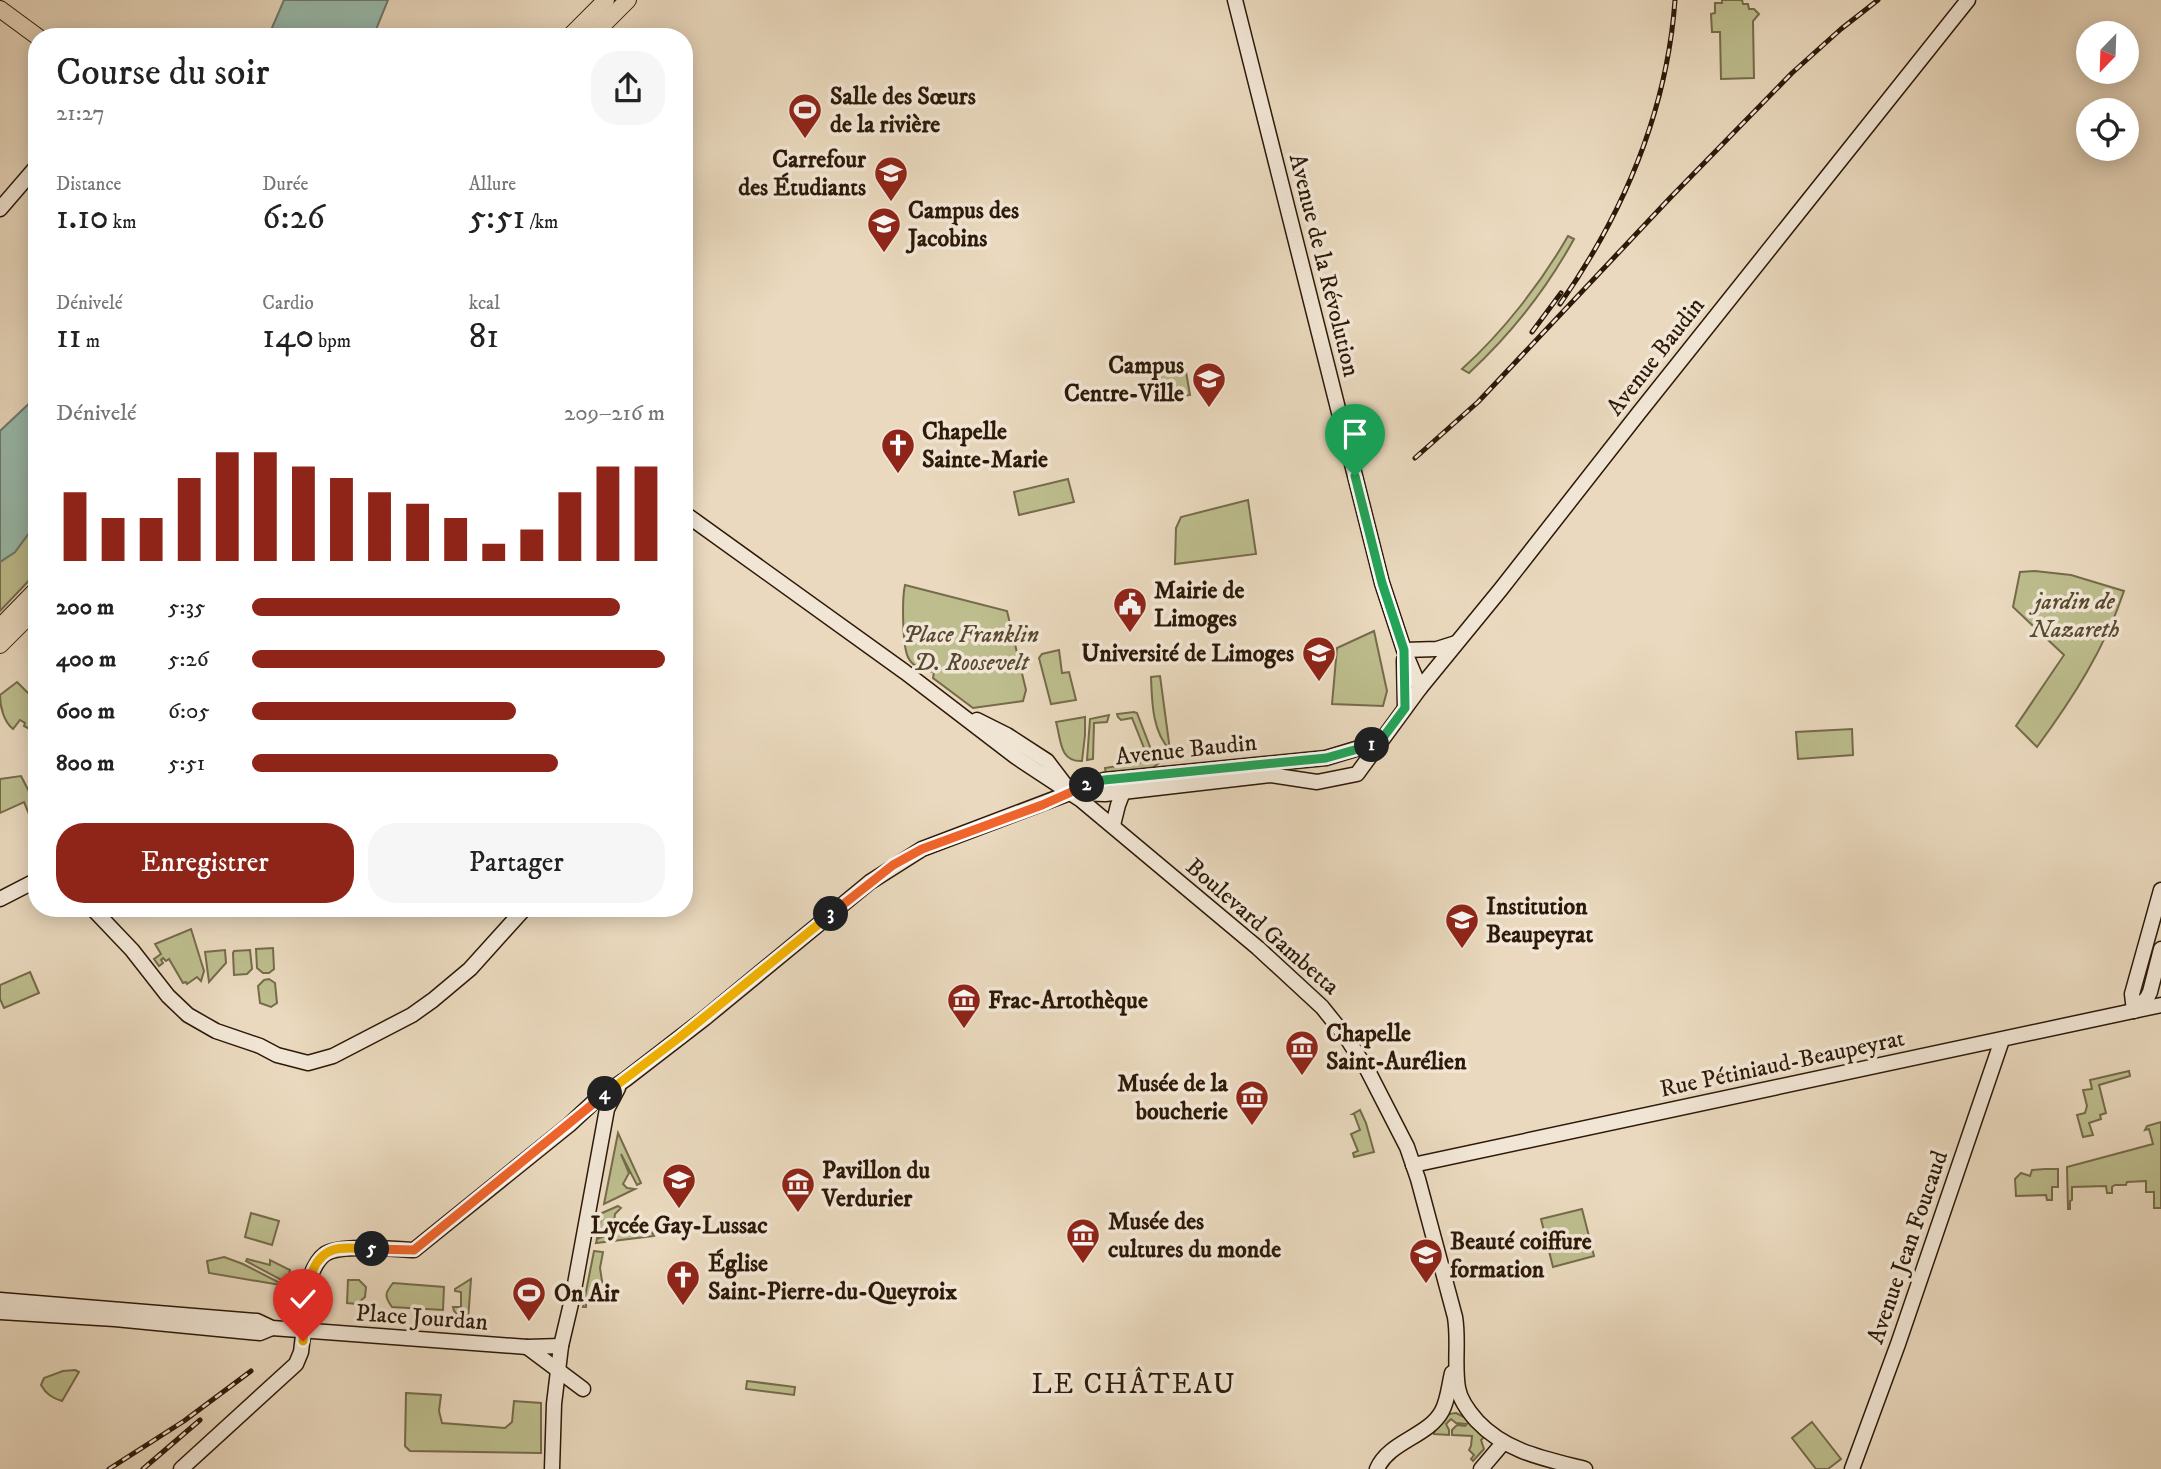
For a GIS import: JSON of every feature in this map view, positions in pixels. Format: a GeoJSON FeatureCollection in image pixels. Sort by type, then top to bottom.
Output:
{"type":"FeatureCollection","features":[{"type":"Feature","properties":{"kind":"main road"},"geometry":{"type":"LineString","coordinates":[[578,28],[606,0]]}},
{"type":"Feature","properties":{"kind":"main road"},"geometry":{"type":"LineString","coordinates":[[600,28],[628,0]]}},
{"type":"Feature","properties":{"kind":"main road","name":"Avenue de la Révolution"},"geometry":{"type":"LineString","coordinates":[[1235,0],[1382,583],[1404,650]]}},
{"type":"Feature","properties":{"kind":"main road","name":"Avenue Baudin"},"geometry":{"type":"LineString","coordinates":[[1072,792],[1105,794],[1270,775],[1317,782],[1357,774],[1420,688],[1968,0]]}},
{"type":"Feature","properties":{"kind":"main road"},"geometry":{"type":"LineString","coordinates":[[0,9],[28,30]]}},
{"type":"Feature","properties":{"kind":"main road"},"geometry":{"type":"LineString","coordinates":[[0,209],[28,176]]}},
{"type":"Feature","properties":{"kind":"main road","name":"Boulevard Gambetta"},"geometry":{"type":"LineString","coordinates":[[693,520],[956,710],[1007,735],[1047,761],[1072,792],[1258,948],[1338,1024],[1395,1120],[1413,1165],[1455,1317],[1457,1339],[1453,1390],[1443,1409]]}},
{"type":"Feature","properties":{"kind":"main road"},"geometry":{"type":"LineString","coordinates":[[0,627],[28,598]]}},
{"type":"Feature","properties":{"kind":"main road"},"geometry":{"type":"LineString","coordinates":[[0,645],[28,617]]}},
{"type":"Feature","properties":{"kind":"main road"},"geometry":{"type":"LineString","coordinates":[[1404,650],[1428,651],[1457,642]]}},
{"type":"Feature","properties":{"kind":"main road"},"geometry":{"type":"LineString","coordinates":[[1404,650],[1420,688]]}},
{"type":"Feature","properties":{"kind":"main road"},"geometry":{"type":"LineString","coordinates":[[1404,650],[1405,708]]}},
{"type":"Feature","properties":{"kind":"main road","name":"Avenue Baudin"},"geometry":{"type":"LineString","coordinates":[[1072,792],[1104,780],[1326,758],[1379,743]]}},
{"type":"Feature","properties":{"kind":"main road"},"geometry":{"type":"LineString","coordinates":[[181,1469],[296,1364],[301,1352],[307,1293],[315,1266],[323,1255],[341,1248],[414,1250],[569,1125],[597,1099],[680,1037],[870,883],[922,849],[1072,792]]}},
{"type":"Feature","properties":{"kind":"main road"},"geometry":{"type":"LineString","coordinates":[[1113,825],[1123,792]]}},
{"type":"Feature","properties":{"kind":"main road"},"geometry":{"type":"LineString","coordinates":[[0,899],[28,885]]}},
{"type":"Feature","properties":{"kind":"main road"},"geometry":{"type":"LineString","coordinates":[[2134,1011],[2132,994],[2161,890]]}},
{"type":"Feature","properties":{"kind":"main road"},"geometry":{"type":"LineString","coordinates":[[101,917],[132,950],[177,1007],[216,1031],[260,1046],[277,1055],[308,1063],[412,1015],[446,991],[470,969],[517,917]]}},
{"type":"Feature","properties":{"kind":"main road"},"geometry":{"type":"LineString","coordinates":[[2134,1011],[2147,998],[2161,949]]}},
{"type":"Feature","properties":{"kind":"main road","name":"Rue Pétiniaud-Beaupeyrat"},"geometry":{"type":"LineString","coordinates":[[1413,1165],[2161,1005]]}},
{"type":"Feature","properties":{"kind":"main road","name":"Avenue Jean Foucaud"},"geometry":{"type":"LineString","coordinates":[[1852,1469],[1898,1344],[2002,1040]]}},
{"type":"Feature","properties":{"kind":"main road"},"geometry":{"type":"LineString","coordinates":[[260,1046],[317,1057]]}},
{"type":"Feature","properties":{"kind":"main road"},"geometry":{"type":"LineString","coordinates":[[552,1469],[554,1404],[561,1346],[573,1295],[604,1120],[610,1100],[626,1079]]}},
{"type":"Feature","properties":{"kind":"main road"},"geometry":{"type":"LineString","coordinates":[[569,1125],[587,1120],[604,1120]]}},
{"type":"Feature","properties":{"kind":"main road"},"geometry":{"type":"LineString","coordinates":[[0,1300],[257,1321],[272,1328]]}},
{"type":"Feature","properties":{"kind":"main road"},"geometry":{"type":"LineString","coordinates":[[0,1312],[115,1319],[260,1333],[272,1328]]}},
{"type":"Feature","properties":{"kind":"main road","name":"Place Jourdan"},"geometry":{"type":"LineString","coordinates":[[272,1328],[527,1348],[561,1346]]}},
{"type":"Feature","properties":{"kind":"main road"},"geometry":{"type":"LineString","coordinates":[[527,1348],[583,1389],[561,1346]]}},
{"type":"Feature","properties":{"kind":"main road"},"geometry":{"type":"LineString","coordinates":[[1453,1390],[1465,1412],[1503,1443],[1521,1452],[1585,1469]]}},
{"type":"Feature","properties":{"kind":"main road"},"geometry":{"type":"LineString","coordinates":[[1377,1469],[1392,1451],[1421,1432],[1443,1409],[1465,1412]]}},
{"type":"Feature","properties":{"kind":"main road"},"geometry":{"type":"LineString","coordinates":[[1481,1469],[1503,1443]]}},
{"type":"Feature","properties":{"kind":"green space"},"geometry":{"type":"Polygon","coordinates":[[[1722,0],[1742,0],[1743,4],[1748,4],[1749,9],[1754,9],[1759,14],[1753,21],[1754,78],[1721,79],[1720,32],[1712,32],[1711,14],[1715,13],[1715,3],[1722,3],[1722,0]]]}},
{"type":"Feature","properties":{"kind":"green space"},"geometry":{"type":"Polygon","coordinates":[[[1568,236],[1574,239],[1527,310],[1469,373],[1462,369],[1520,306],[1568,236]]]}},
{"type":"Feature","properties":{"kind":"green space"},"geometry":{"type":"Polygon","coordinates":[[[1185,366],[1190,395],[1164,399],[1159,371],[1185,366]]]}},
{"type":"Feature","properties":{"kind":"green space"},"geometry":{"type":"Polygon","coordinates":[[[1068,479],[1074,502],[1019,515],[1014,492],[1068,479]]]}},
{"type":"Feature","properties":{"kind":"green space"},"geometry":{"type":"Polygon","coordinates":[[[1248,500],[1256,554],[1175,564],[1176,528],[1181,517],[1248,500]]]}},
{"type":"Feature","properties":{"kind":"green space"},"geometry":{"type":"Polygon","coordinates":[[[28,534],[28,581],[0,611],[0,562],[15,552],[28,534]]]}},
{"type":"Feature","properties":{"kind":"green space","name":"jardin de Nazareth"},"geometry":{"type":"Polygon","coordinates":[[[2020,572],[2071,575],[2124,591],[2087,672],[2037,747],[2016,726],[2064,655],[2013,607],[2020,572]]]}},
{"type":"Feature","properties":{"kind":"green space","name":"Place Franklin D. Roosevelt"},"geometry":{"type":"Polygon","coordinates":[[[905,585],[1007,611],[1026,690],[1023,701],[973,708],[933,678],[934,672],[914,665],[907,653],[904,635],[905,585]]]}},
{"type":"Feature","properties":{"kind":"green space"},"geometry":{"type":"Polygon","coordinates":[[[1374,631],[1387,691],[1383,706],[1332,704],[1337,648],[1374,631]]]}},
{"type":"Feature","properties":{"kind":"green space"},"geometry":{"type":"Polygon","coordinates":[[[1059,650],[1062,673],[1069,672],[1076,700],[1051,704],[1039,658],[1042,654],[1059,650]]]}},
{"type":"Feature","properties":{"kind":"green space"},"geometry":{"type":"Polygon","coordinates":[[[1160,676],[1170,750],[1156,725],[1153,706],[1151,677],[1160,676]]]}},
{"type":"Feature","properties":{"kind":"green space"},"geometry":{"type":"Polygon","coordinates":[[[17,682],[28,693],[28,728],[20,720],[13,729],[7,722],[0,695],[17,682]]]}},
{"type":"Feature","properties":{"kind":"green space"},"geometry":{"type":"Polygon","coordinates":[[[1137,713],[1152,752],[1146,753],[1132,718],[1121,720],[1117,714],[1137,713]]]}},
{"type":"Feature","properties":{"kind":"green space"},"geometry":{"type":"Polygon","coordinates":[[[1109,715],[1107,722],[1094,723],[1093,759],[1087,760],[1090,719],[1109,715]]]}},
{"type":"Feature","properties":{"kind":"green space"},"geometry":{"type":"Polygon","coordinates":[[[1085,717],[1082,761],[1074,760],[1065,754],[1062,748],[1056,722],[1085,717]]]}},
{"type":"Feature","properties":{"kind":"green space"},"geometry":{"type":"Polygon","coordinates":[[[1852,729],[1853,755],[1798,759],[1796,732],[1852,729]]]}},
{"type":"Feature","properties":{"kind":"green space"},"geometry":{"type":"Polygon","coordinates":[[[1159,759],[1159,763],[1151,769],[1106,774],[1105,768],[1159,759]]]}},
{"type":"Feature","properties":{"kind":"green space"},"geometry":{"type":"Polygon","coordinates":[[[21,776],[28,790],[28,812],[24,802],[0,813],[0,779],[21,776]]]}},
{"type":"Feature","properties":{"kind":"green space"},"geometry":{"type":"Polygon","coordinates":[[[191,929],[204,971],[201,981],[197,977],[187,984],[183,983],[169,959],[166,961],[163,958],[163,963],[159,966],[154,959],[161,954],[155,944],[191,929]]]}},
{"type":"Feature","properties":{"kind":"green space"},"geometry":{"type":"Polygon","coordinates":[[[273,948],[274,969],[263,973],[257,968],[256,949],[273,948]]]}},
{"type":"Feature","properties":{"kind":"green space"},"geometry":{"type":"Polygon","coordinates":[[[225,950],[226,963],[209,982],[205,952],[225,950]]]}},
{"type":"Feature","properties":{"kind":"green space"},"geometry":{"type":"Polygon","coordinates":[[[250,950],[252,969],[247,974],[234,975],[234,951],[250,950]]]}},
{"type":"Feature","properties":{"kind":"green space"},"geometry":{"type":"Polygon","coordinates":[[[30,972],[39,993],[4,1008],[0,999],[0,985],[30,972]]]}},
{"type":"Feature","properties":{"kind":"green space"},"geometry":{"type":"Polygon","coordinates":[[[269,979],[275,983],[277,1003],[271,1007],[260,1003],[258,986],[269,979]]]}},
{"type":"Feature","properties":{"kind":"green space"},"geometry":{"type":"Polygon","coordinates":[[[2129,1071],[2130,1076],[2099,1085],[2106,1113],[2100,1115],[2101,1119],[2089,1123],[2093,1135],[2083,1137],[2077,1115],[2085,1113],[2087,1106],[2083,1090],[2092,1089],[2090,1080],[2129,1071]]]}},
{"type":"Feature","properties":{"kind":"green space"},"geometry":{"type":"Polygon","coordinates":[[[1360,1110],[1374,1152],[1354,1157],[1353,1153],[1358,1151],[1351,1134],[1360,1130],[1353,1114],[1360,1110]]]}},
{"type":"Feature","properties":{"kind":"green space"},"geometry":{"type":"Polygon","coordinates":[[[2161,1122],[2161,1208],[2154,1208],[2154,1192],[2146,1192],[2146,1181],[2115,1185],[2112,1187],[2112,1193],[2107,1193],[2106,1186],[2072,1187],[2072,1200],[2068,1209],[2067,1167],[2153,1144],[2149,1129],[2145,1130],[2147,1126],[2161,1122]]]}},
{"type":"Feature","properties":{"kind":"green space"},"geometry":{"type":"Polygon","coordinates":[[[618,1133],[641,1183],[637,1185],[621,1154],[629,1173],[623,1184],[627,1188],[635,1189],[604,1204],[618,1133]]]}},
{"type":"Feature","properties":{"kind":"green space"},"geometry":{"type":"Polygon","coordinates":[[[2058,1169],[2058,1187],[2052,1187],[2052,1200],[2047,1200],[2046,1195],[2016,1196],[2015,1179],[2021,1173],[2030,1176],[2032,1170],[2058,1169]]]}},
{"type":"Feature","properties":{"kind":"green space"},"geometry":{"type":"Polygon","coordinates":[[[618,1206],[621,1208],[615,1214],[614,1221],[621,1227],[597,1238],[602,1213],[618,1206]]]}},
{"type":"Feature","properties":{"kind":"green space"},"geometry":{"type":"Polygon","coordinates":[[[1582,1209],[1594,1256],[1553,1267],[1541,1219],[1582,1209]]]}},
{"type":"Feature","properties":{"kind":"green space"},"geometry":{"type":"Polygon","coordinates":[[[251,1213],[279,1221],[272,1245],[245,1237],[251,1213]]]}},
{"type":"Feature","properties":{"kind":"green space"},"geometry":{"type":"Polygon","coordinates":[[[635,1224],[641,1234],[651,1231],[654,1236],[596,1243],[597,1239],[635,1224]]]}},
{"type":"Feature","properties":{"kind":"green space"},"geometry":{"type":"Polygon","coordinates":[[[594,1251],[603,1252],[600,1268],[604,1294],[598,1300],[586,1300],[586,1307],[583,1307],[594,1251]]]}},
{"type":"Feature","properties":{"kind":"green space"},"geometry":{"type":"Polygon","coordinates":[[[224,1257],[286,1286],[209,1273],[207,1261],[224,1257]]]}},
{"type":"Feature","properties":{"kind":"green space"},"geometry":{"type":"Polygon","coordinates":[[[247,1259],[270,1265],[270,1260],[290,1270],[287,1283],[246,1261],[247,1259]]]}},
{"type":"Feature","properties":{"kind":"green space"},"geometry":{"type":"Polygon","coordinates":[[[471,1279],[466,1322],[454,1311],[453,1307],[461,1307],[461,1292],[455,1289],[471,1279]]]}},
{"type":"Feature","properties":{"kind":"green space"},"geometry":{"type":"Polygon","coordinates":[[[348,1280],[359,1280],[366,1287],[365,1297],[357,1304],[347,1303],[348,1280]]]}},
{"type":"Feature","properties":{"kind":"green space"},"geometry":{"type":"Polygon","coordinates":[[[393,1283],[444,1287],[443,1310],[392,1307],[386,1295],[393,1283]]]}},
{"type":"Feature","properties":{"kind":"green space"},"geometry":{"type":"Polygon","coordinates":[[[75,1370],[79,1372],[62,1401],[55,1399],[41,1385],[44,1378],[75,1370]]]}},
{"type":"Feature","properties":{"kind":"green space"},"geometry":{"type":"Polygon","coordinates":[[[747,1381],[795,1387],[794,1395],[746,1389],[747,1381]]]}},
{"type":"Feature","properties":{"kind":"green space"},"geometry":{"type":"Polygon","coordinates":[[[406,1393],[441,1395],[439,1411],[442,1423],[505,1428],[512,1422],[514,1401],[541,1403],[541,1453],[410,1451],[405,1446],[406,1393]]]}},
{"type":"Feature","properties":{"kind":"green space"},"geometry":{"type":"Polygon","coordinates":[[[1456,1413],[1466,1418],[1484,1437],[1481,1440],[1484,1449],[1473,1461],[1471,1459],[1474,1455],[1469,1450],[1472,1436],[1452,1435],[1452,1430],[1457,1425],[1467,1424],[1456,1423],[1451,1419],[1446,1424],[1449,1435],[1434,1434],[1441,1419],[1456,1413]]]}},
{"type":"Feature","properties":{"kind":"green space"},"geometry":{"type":"Polygon","coordinates":[[[1812,1422],[1841,1459],[1828,1469],[1816,1469],[1792,1438],[1812,1422]]]}},
{"type":"Feature","properties":{"kind":"shaded area"},"geometry":{"type":"Polygon","coordinates":[[[284,0],[388,0],[377,28],[272,28],[284,0]]]}},
{"type":"Feature","properties":{"kind":"shaded area"},"geometry":{"type":"Polygon","coordinates":[[[28,405],[28,534],[15,552],[0,562],[0,431],[28,405]]]}},
{"type":"Feature","properties":{"kind":"railway"},"geometry":{"type":"LineString","coordinates":[[1560,304],[1603,234],[1638,160],[1663,82],[1675,0]]}},
{"type":"Feature","properties":{"kind":"railway"},"geometry":{"type":"LineString","coordinates":[[1415,458],[1478,402],[1792,73],[1878,0]]}},
{"type":"Feature","properties":{"kind":"railway"},"geometry":{"type":"LineString","coordinates":[[1532,332],[1561,293]]}},
{"type":"Feature","properties":{"kind":"railway"},"geometry":{"type":"LineString","coordinates":[[109,1469],[184,1421],[251,1371]]}},
{"type":"Feature","properties":{"kind":"railway"},"geometry":{"type":"LineString","coordinates":[[143,1469],[200,1420]]}},
{"type":"Feature","properties":{"kind":"place","name":"Salle des Sœurs de la rivière"},"geometry":{"type":"Point","coordinates":[805,140]}},
{"type":"Feature","properties":{"kind":"place","name":"Carrefour des Étudiants"},"geometry":{"type":"Point","coordinates":[891,203]}},
{"type":"Feature","properties":{"kind":"place","name":"Campus des Jacobins"},"geometry":{"type":"Point","coordinates":[884,254]}},
{"type":"Feature","properties":{"kind":"place","name":"Campus Centre-Ville"},"geometry":{"type":"Point","coordinates":[1209,409]}},
{"type":"Feature","properties":{"kind":"place","name":"Chapelle Sainte-Marie"},"geometry":{"type":"Point","coordinates":[898,475]}},
{"type":"Feature","properties":{"kind":"place","name":"Mairie de Limoges"},"geometry":{"type":"Point","coordinates":[1130,634]}},
{"type":"Feature","properties":{"kind":"place","name":"Université de Limoges"},"geometry":{"type":"Point","coordinates":[1319,683]}},
{"type":"Feature","properties":{"kind":"place","name":"Institution Beaupeyrat"},"geometry":{"type":"Point","coordinates":[1462,950]}},
{"type":"Feature","properties":{"kind":"place","name":"Frac-Artothèque"},"geometry":{"type":"Point","coordinates":[964,1030]}},
{"type":"Feature","properties":{"kind":"place","name":"Chapelle Saint-Aurélien"},"geometry":{"type":"Point","coordinates":[1302,1077]}},
{"type":"Feature","properties":{"kind":"place","name":"Musée de la boucherie"},"geometry":{"type":"Point","coordinates":[1252,1127]}},
{"type":"Feature","properties":{"kind":"place","name":"Lycée Gay-Lussac"},"geometry":{"type":"Point","coordinates":[679,1210]}},
{"type":"Feature","properties":{"kind":"place","name":"Pavillon du Verdurier"},"geometry":{"type":"Point","coordinates":[798,1214]}},
{"type":"Feature","properties":{"kind":"place","name":"Musée des cultures du monde"},"geometry":{"type":"Point","coordinates":[1083,1265]}},
{"type":"Feature","properties":{"kind":"place","name":"Beauté coiffure formation"},"geometry":{"type":"Point","coordinates":[1426,1285]}},
{"type":"Feature","properties":{"kind":"place","name":"Église Saint-Pierre-du-Queyroix"},"geometry":{"type":"Point","coordinates":[683,1307]}},
{"type":"Feature","properties":{"kind":"place","name":"On Air"},"geometry":{"type":"Point","coordinates":[529,1323]}},
{"type":"Feature","properties":{"kind":"district","name":"LE CHÂTEAU"},"geometry":{"type":"Point","coordinates":[1134,1383]}},
{"type":"Feature","properties":{"kind":"route"},"geometry":{"type":"LineString","coordinates":[[303,1341],[310,1278],[323,1255],[341,1248],[414,1250],[569,1125],[597,1099],[674,1042],[893,865],[909,856],[1104,780],[1326,758],[1379,743],[1405,708],[1404,650],[1382,583],[1355,476]]}}]}
